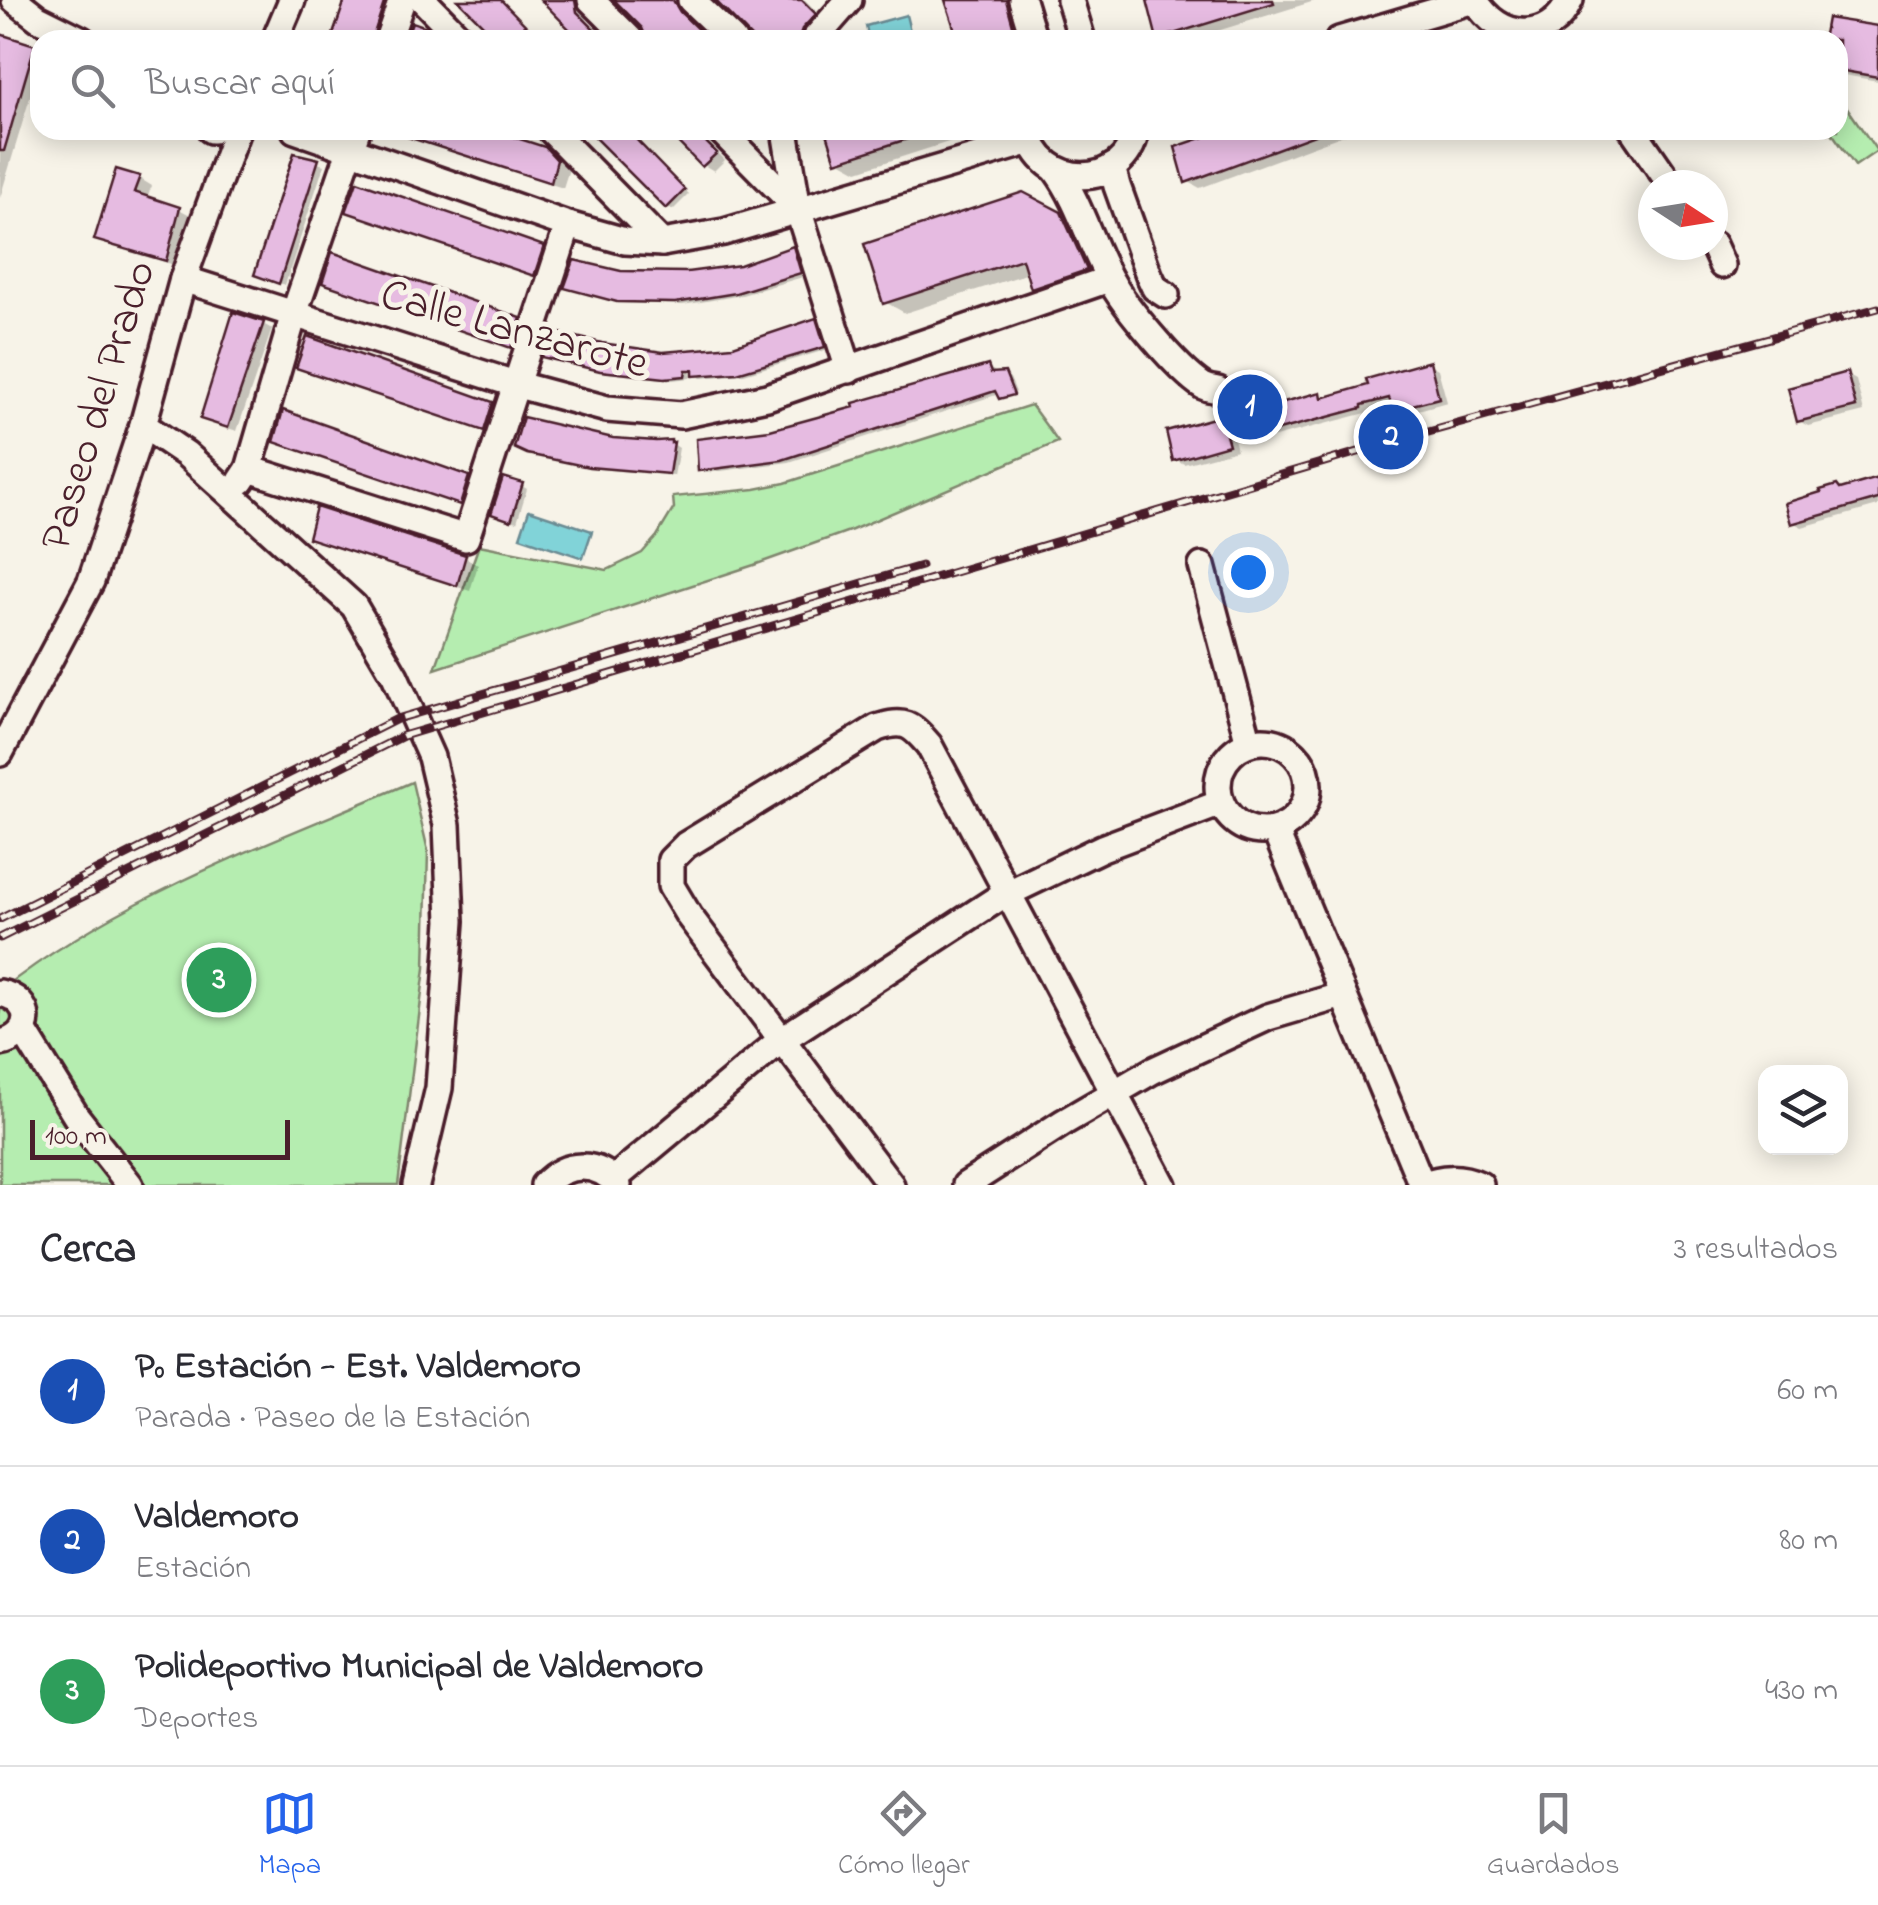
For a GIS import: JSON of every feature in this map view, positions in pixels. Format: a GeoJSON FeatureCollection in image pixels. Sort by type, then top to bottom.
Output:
{"type":"FeatureCollection","features":[{"type":"Feature","properties":{"kind":"street"},"geometry":{"type":"LineString","coordinates":[[15,0],[62,30]]}},
{"type":"Feature","properties":{"kind":"street"},"geometry":{"type":"LineString","coordinates":[[279,30],[292,0]]}},
{"type":"Feature","properties":{"kind":"street"},"geometry":{"type":"LineString","coordinates":[[392,30],[402,0]]}},
{"type":"Feature","properties":{"kind":"street"},"geometry":{"type":"LineString","coordinates":[[423,0],[452,30]]}},
{"type":"Feature","properties":{"kind":"street"},"geometry":{"type":"LineString","coordinates":[[591,0],[620,30]]}},
{"type":"Feature","properties":{"kind":"street"},"geometry":{"type":"LineString","coordinates":[[692,0],[723,30]]}},
{"type":"Feature","properties":{"kind":"street"},"geometry":{"type":"LineString","coordinates":[[823,30],[849,0]]}},
{"type":"Feature","properties":{"kind":"street"},"geometry":{"type":"LineString","coordinates":[[1022,0],[1031,30]]}},
{"type":"Feature","properties":{"kind":"street"},"geometry":{"type":"LineString","coordinates":[[1070,0],[1079,30]]}},
{"type":"Feature","properties":{"kind":"street"},"geometry":{"type":"LineString","coordinates":[[1373,30],[1474,0],[1483,14],[1508,30]]}},
{"type":"Feature","properties":{"kind":"street"},"geometry":{"type":"LineString","coordinates":[[1534,30],[1566,20]]}},
{"type":"Feature","properties":{"kind":"street","name":"Paseo del Prado"},"geometry":{"type":"LineString","coordinates":[[0,753],[91,581],[143,425],[183,279],[233,140]]}},
{"type":"Feature","properties":{"kind":"street"},"geometry":{"type":"LineString","coordinates":[[232,495],[248,469],[294,314],[354,140],[568,225],[625,241],[662,243],[724,232],[1014,140]]}},
{"type":"Feature","properties":{"kind":"street"},"geometry":{"type":"LineString","coordinates":[[560,140],[662,243]]}},
{"type":"Feature","properties":{"kind":"street"},"geometry":{"type":"LineString","coordinates":[[734,140],[798,209]]}},
{"type":"Feature","properties":{"kind":"street"},"geometry":{"type":"LineString","coordinates":[[787,140],[798,209],[848,370]]}},
{"type":"Feature","properties":{"kind":"street"},"geometry":{"type":"LineString","coordinates":[[1033,140],[1045,162],[1056,170],[1085,176],[1112,167],[1126,155],[1134,140]]}},
{"type":"Feature","properties":{"kind":"street"},"geometry":{"type":"LineString","coordinates":[[1640,140],[1661,170]]}},
{"type":"Feature","properties":{"kind":"street"},"geometry":{"type":"LineString","coordinates":[[1112,167],[1149,275],[1155,288],[1166,295]]}},
{"type":"Feature","properties":{"kind":"street"},"geometry":{"type":"LineString","coordinates":[[1056,170],[1070,189],[1109,280],[1159,344],[1200,384],[1218,390]]}},
{"type":"Feature","properties":{"kind":"street"},"geometry":{"type":"LineString","coordinates":[[248,469],[466,538],[568,225]]}},
{"type":"Feature","properties":{"kind":"street","name":"Calle Lanzarote"},"geometry":{"type":"LineString","coordinates":[[183,279],[518,385],[607,409],[680,415],[767,397],[1109,280]]}},
{"type":"Feature","properties":{"kind":"street"},"geometry":{"type":"LineString","coordinates":[[143,425],[186,454],[354,606],[395,676],[431,758],[447,825],[451,921],[439,1088],[416,1185]]}},
{"type":"Feature","properties":{"kind":"street"},"geometry":{"type":"LineString","coordinates":[[1202,566],[1249,742]]}},
{"type":"Feature","properties":{"kind":"street"},"geometry":{"type":"LineString","coordinates":[[891,1185],[689,916],[671,886],[671,860],[686,845],[878,728],[897,722],[914,728],[929,745],[1163,1185]]}},
{"type":"Feature","properties":{"kind":"street"},"geometry":{"type":"LineString","coordinates":[[1274,741],[1288,747],[1306,771],[1306,801],[1288,824],[1275,830],[1245,828],[1232,820],[1218,795],[1222,765],[1231,753],[1249,742],[1274,741]]}},
{"type":"Feature","properties":{"kind":"street"},"geometry":{"type":"LineString","coordinates":[[544,1185],[558,1172],[587,1166],[616,1182],[781,1040],[931,940],[1008,893],[1102,848],[1221,802]]}},
{"type":"Feature","properties":{"kind":"street"},"geometry":{"type":"LineString","coordinates":[[1275,830],[1422,1185],[1445,1178],[1480,1185]]}},
{"type":"Feature","properties":{"kind":"street"},"geometry":{"type":"LineString","coordinates":[[0,993],[18,999],[26,1014],[23,1030],[12,1041],[0,1042]]}},
{"type":"Feature","properties":{"kind":"street"},"geometry":{"type":"LineString","coordinates":[[966,1185],[1152,1071],[1268,1017],[1343,995]]}},
{"type":"Feature","properties":{"kind":"street"},"geometry":{"type":"LineString","coordinates":[[23,1030],[76,1116],[130,1185]]}},
{"type":"Feature","properties":{"kind":"green space"},"geometry":{"type":"Polygon","coordinates":[[[1848,109],[1877,151],[1855,166],[1837,140],[1848,140],[1848,109]]]}},
{"type":"Feature","properties":{"kind":"green space"},"geometry":{"type":"Polygon","coordinates":[[[1031,405],[1058,442],[852,530],[435,669],[479,545],[607,570],[642,553],[674,508],[673,497],[785,483],[1031,405]]]}},
{"type":"Feature","properties":{"kind":"green space"},"geometry":{"type":"Polygon","coordinates":[[[412,782],[428,851],[425,968],[398,1185],[0,1185],[0,991],[96,926],[146,899],[412,782]]]}},
{"type":"Feature","properties":{"kind":"water"},"geometry":{"type":"Polygon","coordinates":[[[906,15],[910,30],[867,30],[866,26],[906,15]]]}},
{"type":"Feature","properties":{"kind":"water"},"geometry":{"type":"Polygon","coordinates":[[[529,510],[592,531],[583,558],[520,537],[529,510]]]}},
{"type":"Feature","properties":{"kind":"building"},"geometry":{"type":"Polygon","coordinates":[[[345,0],[385,0],[375,30],[334,30],[345,0]]]}},
{"type":"Feature","properties":{"kind":"building"},"geometry":{"type":"Polygon","coordinates":[[[458,0],[501,0],[530,30],[488,30],[458,0]]]}},
{"type":"Feature","properties":{"kind":"building"},"geometry":{"type":"Polygon","coordinates":[[[541,0],[575,0],[577,12],[595,30],[570,30],[541,0]]]}},
{"type":"Feature","properties":{"kind":"building"},"geometry":{"type":"Polygon","coordinates":[[[614,0],[673,0],[699,30],[643,30],[614,0]]]}},
{"type":"Feature","properties":{"kind":"building"},"geometry":{"type":"Polygon","coordinates":[[[715,0],[802,0],[816,14],[802,30],[744,30],[715,0]]]}},
{"type":"Feature","properties":{"kind":"building"},"geometry":{"type":"Polygon","coordinates":[[[945,0],[1006,0],[1014,30],[955,30],[945,0]]]}},
{"type":"Feature","properties":{"kind":"building"},"geometry":{"type":"Polygon","coordinates":[[[1147,0],[1274,3],[1186,30],[1155,30],[1147,0]]]}},
{"type":"Feature","properties":{"kind":"building"},"geometry":{"type":"Polygon","coordinates":[[[1827,18],[1878,26],[1878,77],[1848,72],[1848,30],[1825,30],[1827,18]]]}},
{"type":"Feature","properties":{"kind":"building"},"geometry":{"type":"Polygon","coordinates":[[[412,22],[430,30],[409,30],[412,22]]]}},
{"type":"Feature","properties":{"kind":"building"},"geometry":{"type":"Polygon","coordinates":[[[0,34],[30,43],[30,62],[4,151],[0,151],[0,34]]]}},
{"type":"Feature","properties":{"kind":"building"},"geometry":{"type":"Polygon","coordinates":[[[417,140],[523,140],[545,147],[557,160],[551,183],[417,140]]]}},
{"type":"Feature","properties":{"kind":"building"},"geometry":{"type":"Polygon","coordinates":[[[597,140],[637,140],[685,190],[666,209],[597,140]]]}},
{"type":"Feature","properties":{"kind":"building"},"geometry":{"type":"Polygon","coordinates":[[[676,140],[704,140],[717,153],[702,167],[676,140]]]}},
{"type":"Feature","properties":{"kind":"building"},"geometry":{"type":"Polygon","coordinates":[[[829,140],[904,140],[836,162],[829,140]]]}},
{"type":"Feature","properties":{"kind":"building"},"geometry":{"type":"Polygon","coordinates":[[[1196,140],[1301,140],[1185,183],[1175,147],[1196,140]]]}},
{"type":"Feature","properties":{"kind":"building"},"geometry":{"type":"Polygon","coordinates":[[[294,153],[319,159],[279,284],[254,275],[294,153]]]}},
{"type":"Feature","properties":{"kind":"building"},"geometry":{"type":"Polygon","coordinates":[[[116,169],[140,176],[134,192],[180,207],[166,261],[94,240],[116,169]]]}},
{"type":"Feature","properties":{"kind":"building"},"geometry":{"type":"Polygon","coordinates":[[[357,181],[544,246],[534,276],[346,212],[357,181]]]}},
{"type":"Feature","properties":{"kind":"building"},"geometry":{"type":"Polygon","coordinates":[[[1023,192],[1061,212],[1087,270],[1031,289],[1022,259],[883,304],[864,244],[1023,192]]]}},
{"type":"Feature","properties":{"kind":"building"},"geometry":{"type":"Polygon","coordinates":[[[793,246],[801,273],[736,293],[675,303],[617,302],[564,288],[574,260],[621,271],[687,272],[740,265],[793,246]]]}},
{"type":"Feature","properties":{"kind":"building"},"geometry":{"type":"Polygon","coordinates":[[[332,252],[521,318],[511,348],[322,283],[332,252]]]}},
{"type":"Feature","properties":{"kind":"building"},"geometry":{"type":"Polygon","coordinates":[[[233,312],[264,322],[228,428],[200,419],[233,312]]]}},
{"type":"Feature","properties":{"kind":"building"},"geometry":{"type":"Polygon","coordinates":[[[816,318],[825,347],[737,373],[693,376],[693,370],[686,370],[685,376],[665,378],[600,371],[542,357],[551,331],[663,352],[733,346],[816,318]]]}},
{"type":"Feature","properties":{"kind":"building"},"geometry":{"type":"Polygon","coordinates":[[[307,336],[493,402],[484,431],[296,368],[307,336]]]}},
{"type":"Feature","properties":{"kind":"building"},"geometry":{"type":"Polygon","coordinates":[[[1430,361],[1439,398],[1393,410],[1389,398],[1260,435],[1256,420],[1283,414],[1280,403],[1321,392],[1322,398],[1368,385],[1366,379],[1430,361]]]}},
{"type":"Feature","properties":{"kind":"building"},"geometry":{"type":"Polygon","coordinates":[[[988,365],[991,373],[1005,372],[1014,395],[999,399],[995,391],[782,460],[698,471],[696,439],[770,430],[988,365]]]}},
{"type":"Feature","properties":{"kind":"building"},"geometry":{"type":"Polygon","coordinates":[[[1847,372],[1856,407],[1797,422],[1788,388],[1847,372]]]}},
{"type":"Feature","properties":{"kind":"building"},"geometry":{"type":"Polygon","coordinates":[[[283,410],[469,476],[460,505],[274,442],[283,410]]]}},
{"type":"Feature","properties":{"kind":"building"},"geometry":{"type":"Polygon","coordinates":[[[1221,416],[1229,445],[1173,461],[1166,431],[1221,416]]]}},
{"type":"Feature","properties":{"kind":"building"},"geometry":{"type":"Polygon","coordinates":[[[523,417],[613,438],[671,440],[674,442],[669,474],[589,467],[527,454],[514,448],[523,417]]]}},
{"type":"Feature","properties":{"kind":"building"},"geometry":{"type":"Polygon","coordinates":[[[503,477],[523,483],[511,521],[491,514],[503,477]]]}},
{"type":"Feature","properties":{"kind":"building"},"geometry":{"type":"Polygon","coordinates":[[[1878,478],[1878,499],[1791,524],[1785,503],[1837,485],[1840,489],[1878,478]]]}},
{"type":"Feature","properties":{"kind":"building"},"geometry":{"type":"Polygon","coordinates":[[[316,507],[466,555],[457,586],[308,538],[316,507]]]}},
{"type":"Feature","properties":{"kind":"railway"},"geometry":{"type":"LineString","coordinates":[[0,938],[403,736],[1385,444],[1878,308]]}},
{"type":"Feature","properties":{"kind":"railway"},"geometry":{"type":"LineString","coordinates":[[0,919],[397,719],[921,566]]}},
{"type":"Feature","properties":{"kind":"place","name":"Pº Estación - Est. Valdemoro"},"geometry":{"type":"Point","coordinates":[1250,407]}},
{"type":"Feature","properties":{"kind":"place","name":"Valdemoro"},"geometry":{"type":"Point","coordinates":[1391,437]}},
{"type":"Feature","properties":{"kind":"place","name":"Polideportivo Municipal de Valdemoro"},"geometry":{"type":"Point","coordinates":[219,980]}}]}
